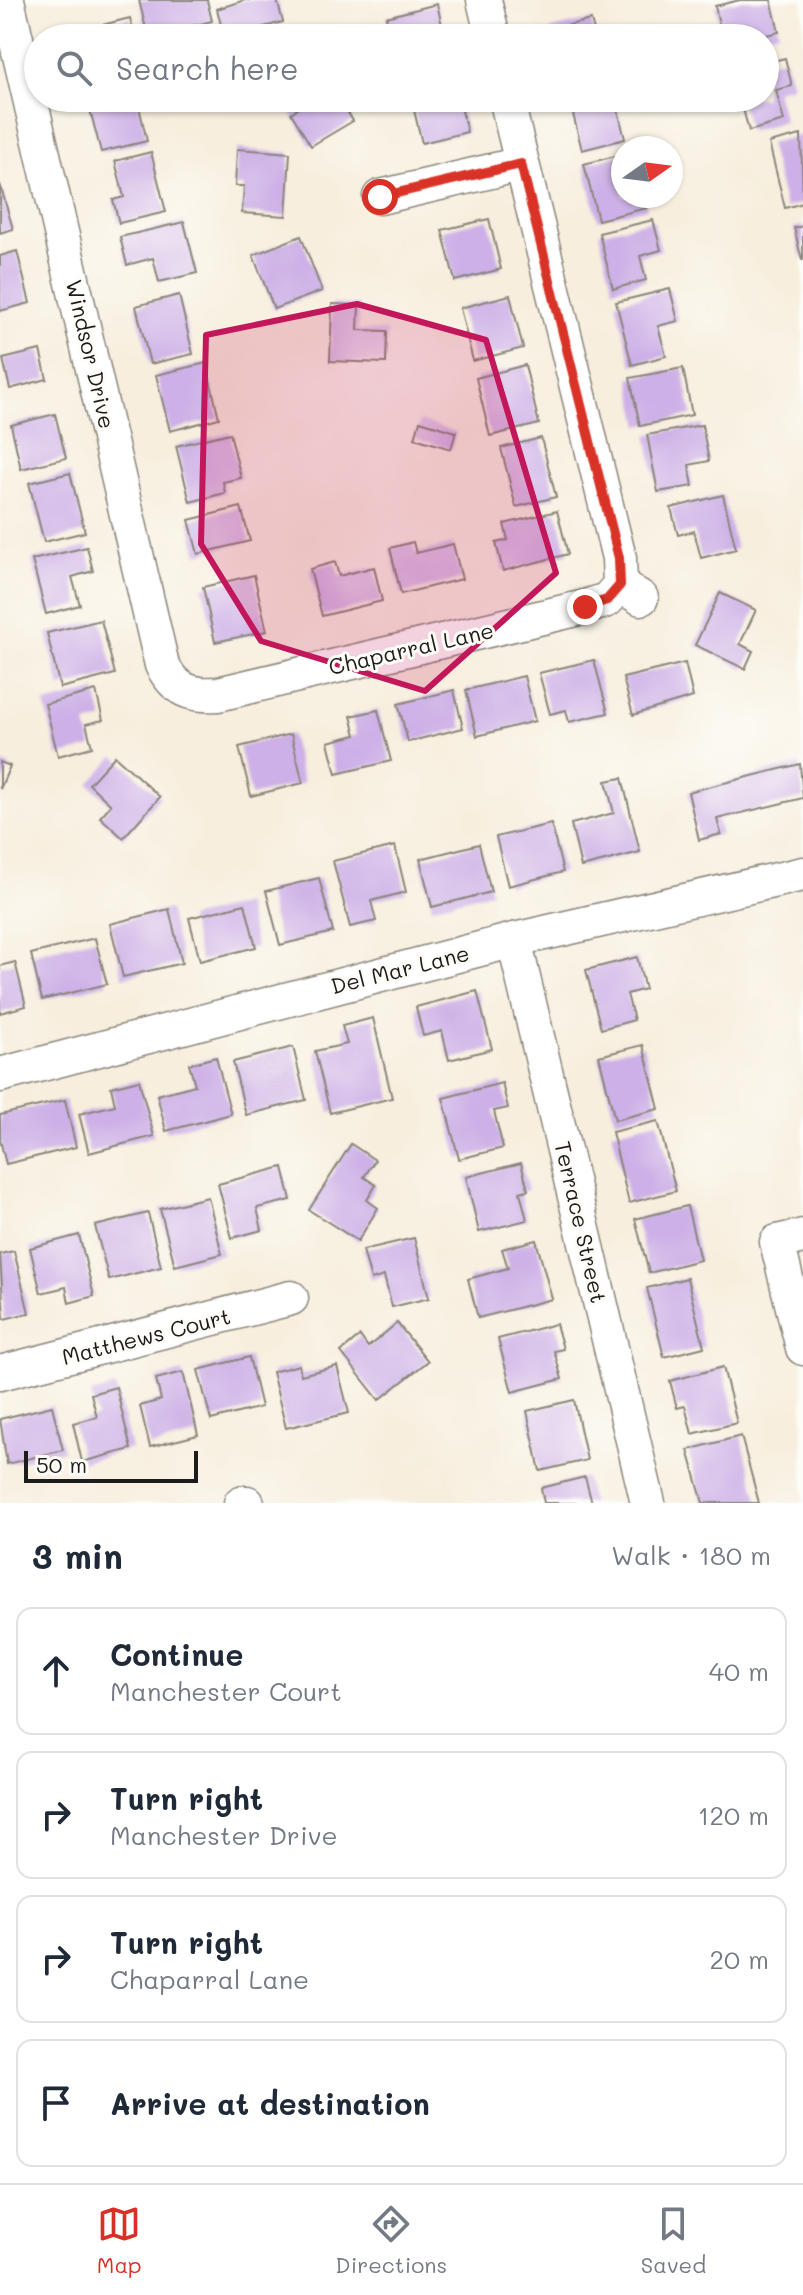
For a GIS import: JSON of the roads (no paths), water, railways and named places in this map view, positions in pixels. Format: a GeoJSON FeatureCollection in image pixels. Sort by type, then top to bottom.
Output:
{"type":"FeatureCollection","features":[{"type":"Feature","properties":{"kind":"street","name":"Windsor Drive"},"geometry":{"type":"LineString","coordinates":[[4,0],[24,84]]}},
{"type":"Feature","properties":{"kind":"street"},"geometry":{"type":"LineString","coordinates":[[484,0],[490,24]]}},
{"type":"Feature","properties":{"kind":"street","name":"Windsor Drive"},"geometry":{"type":"LineString","coordinates":[[31,112],[162,665],[170,680],[194,695]]}},
{"type":"Feature","properties":{"kind":"street"},"geometry":{"type":"LineString","coordinates":[[380,197],[521,164],[509,112]]}},
{"type":"Feature","properties":{"kind":"street","name":"Chaparral Lane"},"geometry":{"type":"LineString","coordinates":[[194,695],[218,694],[585,607],[630,592],[521,164]]}},
{"type":"Feature","properties":{"kind":"street","name":"Del Mar Lane"},"geometry":{"type":"LineString","coordinates":[[0,1075],[514,940],[803,874]]}},
{"type":"Feature","properties":{"kind":"street","name":"Terrace Street"},"geometry":{"type":"LineString","coordinates":[[514,940],[648,1503]]}},
{"type":"Feature","properties":{"kind":"street"},"geometry":{"type":"LineString","coordinates":[[803,1236],[777,1242],[803,1348]]}},
{"type":"Feature","properties":{"kind":"street","name":"Matthews Court"},"geometry":{"type":"LineString","coordinates":[[0,1373],[291,1298]]}}]}
